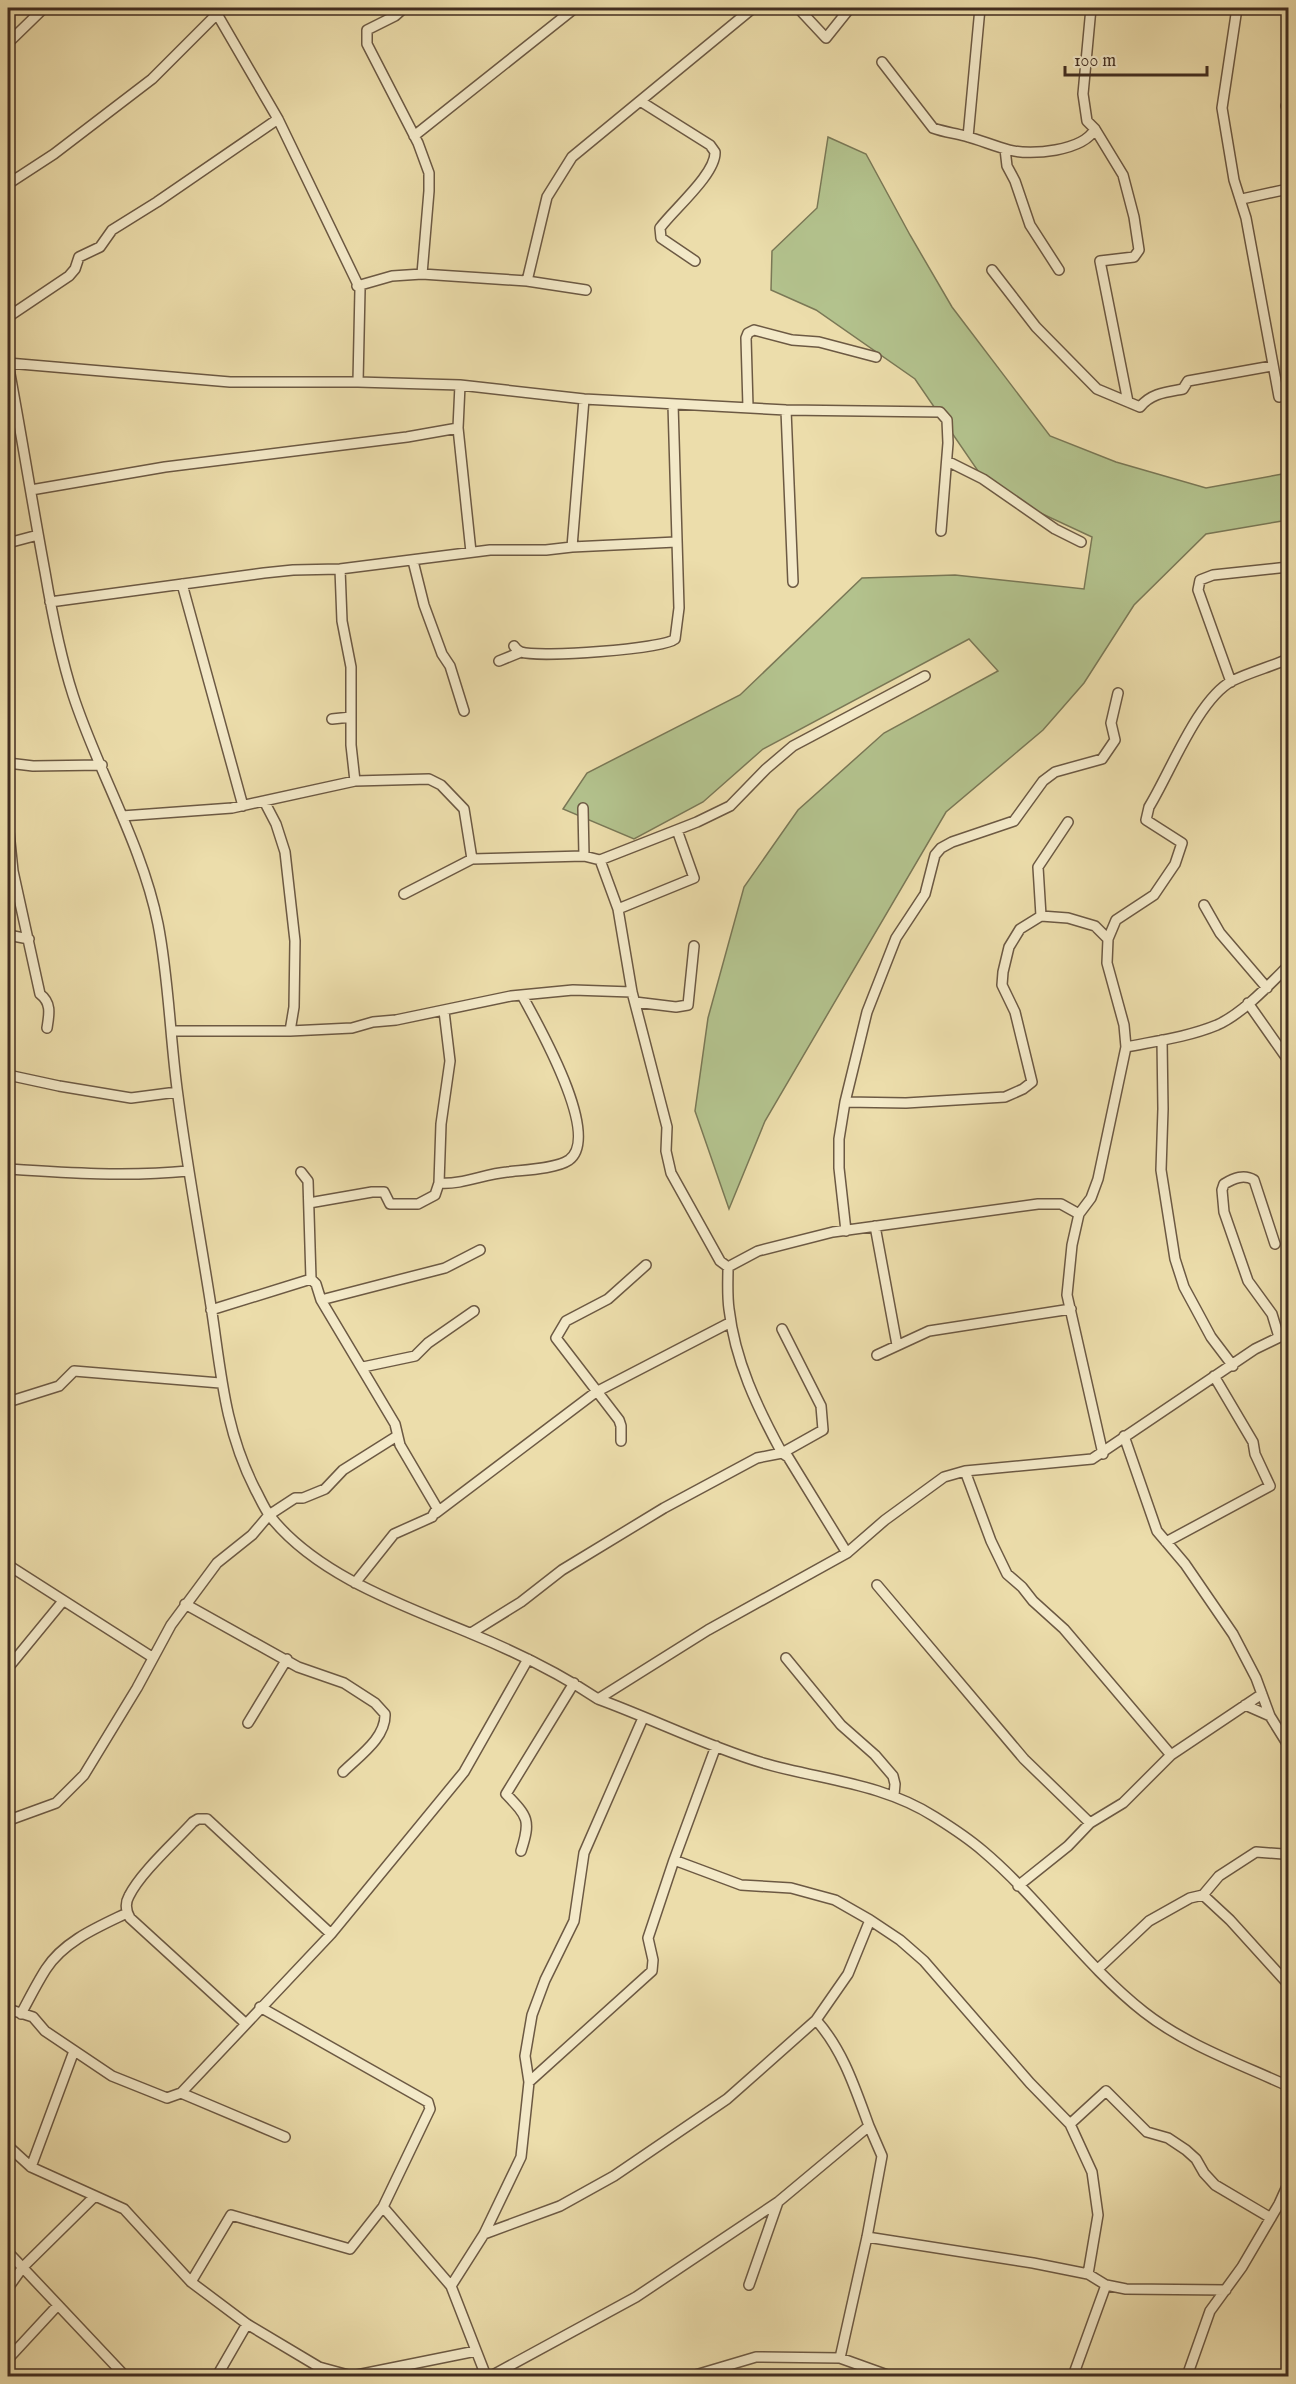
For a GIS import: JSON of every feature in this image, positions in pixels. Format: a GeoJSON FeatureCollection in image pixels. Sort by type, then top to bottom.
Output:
{"type":"FeatureCollection","features":[{"type":"Feature","properties":{"kind":"street"},"geometry":{"type":"LineString","coordinates":[[8,43],[44,8]]}},
{"type":"Feature","properties":{"kind":"street"},"geometry":{"type":"LineString","coordinates":[[404,8],[368,30],[367,44],[414,136],[429,173],[422,274]]}},
{"type":"Feature","properties":{"kind":"street"},"geometry":{"type":"LineString","coordinates":[[414,136],[548,27],[576,8]]}},
{"type":"Feature","properties":{"kind":"street"},"geometry":{"type":"LineString","coordinates":[[527,282],[539,225],[552,185],[578,151],[606,131],[753,8]]}},
{"type":"Feature","properties":{"kind":"street"},"geometry":{"type":"LineString","coordinates":[[798,8],[825,38],[850,8]]}},
{"type":"Feature","properties":{"kind":"street"},"geometry":{"type":"LineString","coordinates":[[969,137],[980,8]]}},
{"type":"Feature","properties":{"kind":"street"},"geometry":{"type":"LineString","coordinates":[[1092,8],[1083,94],[1087,121],[1095,129],[1124,175],[1139,250],[1134,257],[1100,261],[1128,402]]}},
{"type":"Feature","properties":{"kind":"street"},"geometry":{"type":"LineString","coordinates":[[1237,8],[1222,108],[1234,180],[1242,199],[1279,397]]}},
{"type":"Feature","properties":{"kind":"street"},"geometry":{"type":"LineString","coordinates":[[8,184],[54,154],[152,79],[220,10],[278,119],[360,289],[358,382]]}},
{"type":"Feature","properties":{"kind":"street"},"geometry":{"type":"LineString","coordinates":[[882,62],[933,128],[946,133],[969,137],[1011,151],[1051,151],[1083,141],[1095,129]]}},
{"type":"Feature","properties":{"kind":"street"},"geometry":{"type":"LineString","coordinates":[[640,101],[710,145],[715,152],[713,164],[682,205],[660,228],[661,238],[695,261]]}},
{"type":"Feature","properties":{"kind":"street"},"geometry":{"type":"LineString","coordinates":[[8,317],[69,276],[75,269],[79,257],[100,246],[112,230],[158,202],[278,119]]}},
{"type":"Feature","properties":{"kind":"street"},"geometry":{"type":"LineString","coordinates":[[1005,149],[1007,166],[1015,181],[1030,225],[1059,270]]}},
{"type":"Feature","properties":{"kind":"street"},"geometry":{"type":"LineString","coordinates":[[1242,199],[1288,189]]}},
{"type":"Feature","properties":{"kind":"street"},"geometry":{"type":"LineString","coordinates":[[992,270],[1036,327],[1097,389],[1140,407],[1146,399],[1156,394],[1183,389],[1188,381],[1272,366]]}},
{"type":"Feature","properties":{"kind":"street"},"geometry":{"type":"LineString","coordinates":[[357,286],[392,276],[422,274],[527,282],[586,290]]}},
{"type":"Feature","properties":{"kind":"street"},"geometry":{"type":"LineString","coordinates":[[748,407],[746,338],[748,333],[754,330],[792,340],[819,342],[876,357]]}},
{"type":"Feature","properties":{"kind":"street"},"geometry":{"type":"LineString","coordinates":[[941,531],[947,461],[947,420],[940,412],[786,410],[584,399],[460,385],[230,382],[8,363],[63,663],[74,698],[122,816],[158,922],[172,1031],[177,1092],[220,1383],[233,1436],[249,1477],[269,1515],[301,1547],[355,1583],[414,1612],[528,1659],[574,1683],[598,1699],[716,1746],[772,1765],[810,1776],[862,1785],[894,1795],[935,1816],[974,1843],[1098,1969],[1143,2011],[1172,2031],[1288,2086]]}},
{"type":"Feature","properties":{"kind":"street"},"geometry":{"type":"LineString","coordinates":[[460,385],[458,428],[471,552]]}},
{"type":"Feature","properties":{"kind":"street"},"geometry":{"type":"LineString","coordinates":[[572,547],[584,399]]}},
{"type":"Feature","properties":{"kind":"street"},"geometry":{"type":"LineString","coordinates":[[499,661],[517,649],[549,654],[633,648],[673,642],[679,608],[673,404]]}},
{"type":"Feature","properties":{"kind":"street"},"geometry":{"type":"LineString","coordinates":[[786,410],[793,582]]}},
{"type":"Feature","properties":{"kind":"street"},"geometry":{"type":"LineString","coordinates":[[8,427],[19,425]]}},
{"type":"Feature","properties":{"kind":"street"},"geometry":{"type":"LineString","coordinates":[[31,490],[165,467],[407,437],[458,428]]}},
{"type":"Feature","properties":{"kind":"street"},"geometry":{"type":"LineString","coordinates":[[947,461],[983,479],[1055,529],[1081,542]]}},
{"type":"Feature","properties":{"kind":"street"},"geometry":{"type":"LineString","coordinates":[[8,543],[38,535]]}},
{"type":"Feature","properties":{"kind":"street"},"geometry":{"type":"LineString","coordinates":[[50,602],[293,570],[340,569],[471,552],[676,542]]}},
{"type":"Feature","properties":{"kind":"street"},"geometry":{"type":"LineString","coordinates":[[413,561],[424,605],[442,654],[450,666],[464,711]]}},
{"type":"Feature","properties":{"kind":"street"},"geometry":{"type":"LineString","coordinates":[[1231,682],[1198,590],[1200,580],[1213,575],[1288,567]]}},
{"type":"Feature","properties":{"kind":"street"},"geometry":{"type":"LineString","coordinates":[[340,569],[342,621],[351,667],[351,745],[356,781]]}},
{"type":"Feature","properties":{"kind":"street"},"geometry":{"type":"LineString","coordinates":[[182,584],[243,806]]}},
{"type":"Feature","properties":{"kind":"street"},"geometry":{"type":"LineString","coordinates":[[1103,1454],[1067,1295],[1072,1245],[1079,1214],[1091,1198],[1098,1179],[1126,1047],[1124,1025],[1107,963],[1108,939],[1116,920],[1154,896],[1175,864],[1182,843],[1146,820],[1149,807],[1211,699],[1231,682],[1288,660]]}},
{"type":"Feature","properties":{"kind":"street"},"geometry":{"type":"LineString","coordinates":[[404,894],[472,859],[584,855],[600,860],[677,830],[730,806],[766,769],[793,746],[925,676]]}},
{"type":"Feature","properties":{"kind":"street"},"geometry":{"type":"LineString","coordinates":[[846,1231],[839,1168],[839,1138],[845,1102],[867,1012],[896,938],[925,894],[935,855],[941,848],[952,842],[1014,821],[1042,781],[1055,772],[1102,759],[1115,740],[1112,723],[1118,693]]}},
{"type":"Feature","properties":{"kind":"street"},"geometry":{"type":"LineString","coordinates":[[332,719],[351,717]]}},
{"type":"Feature","properties":{"kind":"street"},"geometry":{"type":"LineString","coordinates":[[8,763],[33,766],[102,765]]}},
{"type":"Feature","properties":{"kind":"street"},"geometry":{"type":"LineString","coordinates":[[122,816],[243,806],[356,781],[429,779],[441,786],[464,809],[472,859]]}},
{"type":"Feature","properties":{"kind":"street"},"geometry":{"type":"LineString","coordinates":[[264,801],[276,824],[285,852],[294,931],[294,1007],[290,1031]]}},
{"type":"Feature","properties":{"kind":"street"},"geometry":{"type":"LineString","coordinates":[[584,808],[584,855]]}},
{"type":"Feature","properties":{"kind":"street"},"geometry":{"type":"LineString","coordinates":[[8,822],[13,871],[40,994],[47,999],[49,1008],[47,1028]]}},
{"type":"Feature","properties":{"kind":"street"},"geometry":{"type":"LineString","coordinates":[[1041,916],[1038,867],[1068,822]]}},
{"type":"Feature","properties":{"kind":"street"},"geometry":{"type":"LineString","coordinates":[[618,909],[694,878],[677,830]]}},
{"type":"Feature","properties":{"kind":"street"},"geometry":{"type":"LineString","coordinates":[[600,860],[618,909],[632,992],[667,1127],[666,1151],[671,1173],[720,1261],[728,1267]]}},
{"type":"Feature","properties":{"kind":"street"},"geometry":{"type":"LineString","coordinates":[[1204,905],[1220,933],[1267,988]]}},
{"type":"Feature","properties":{"kind":"street"},"geometry":{"type":"LineString","coordinates":[[845,1102],[906,1103],[1005,1097],[1023,1089],[1032,1082],[1015,1012],[1002,985],[1009,947],[1020,929],[1041,916],[1068,918],[1095,926],[1108,939]]}},
{"type":"Feature","properties":{"kind":"street"},"geometry":{"type":"LineString","coordinates":[[8,936],[28,939]]}},
{"type":"Feature","properties":{"kind":"street"},"geometry":{"type":"LineString","coordinates":[[635,1002],[676,1007],[688,1005],[694,946]]}},
{"type":"Feature","properties":{"kind":"street"},"geometry":{"type":"LineString","coordinates":[[1126,1047],[1162,1040],[1219,1024],[1267,988],[1288,966]]}},
{"type":"Feature","properties":{"kind":"street"},"geometry":{"type":"LineString","coordinates":[[172,1031],[290,1031],[352,1028],[511,996],[523,997],[573,990],[632,992]]}},
{"type":"Feature","properties":{"kind":"street"},"geometry":{"type":"LineString","coordinates":[[440,1183],[451,1184],[501,1172],[536,1169],[567,1162],[576,1154],[579,1137],[573,1101],[548,1043],[523,997]]}},
{"type":"Feature","properties":{"kind":"street"},"geometry":{"type":"LineString","coordinates":[[1248,1003],[1288,1060]]}},
{"type":"Feature","properties":{"kind":"street"},"geometry":{"type":"LineString","coordinates":[[309,1203],[384,1192],[390,1204],[418,1204],[435,1195],[440,1183],[441,1124],[450,1061],[444,1011]]}},
{"type":"Feature","properties":{"kind":"street"},"geometry":{"type":"LineString","coordinates":[[1162,1040],[1161,1170],[1175,1259],[1184,1287],[1211,1337],[1233,1366]]}},
{"type":"Feature","properties":{"kind":"street"},"geometry":{"type":"LineString","coordinates":[[8,1075],[131,1098],[177,1092]]}},
{"type":"Feature","properties":{"kind":"street"},"geometry":{"type":"LineString","coordinates":[[8,1169],[107,1176],[188,1171]]}},
{"type":"Feature","properties":{"kind":"street"},"geometry":{"type":"LineString","coordinates":[[301,1172],[308,1181],[311,1279],[316,1284],[321,1300],[395,1424],[400,1445],[436,1503],[436,1512]]}},
{"type":"Feature","properties":{"kind":"street"},"geometry":{"type":"LineString","coordinates":[[1275,1244],[1254,1180],[1248,1176],[1240,1177],[1224,1184],[1222,1190],[1224,1212],[1248,1281],[1272,1314],[1279,1337]]}},
{"type":"Feature","properties":{"kind":"street"},"geometry":{"type":"LineString","coordinates":[[728,1267],[758,1251],[833,1232],[1038,1204],[1061,1204],[1079,1214]]}},
{"type":"Feature","properties":{"kind":"street"},"geometry":{"type":"LineString","coordinates":[[875,1226],[897,1345]]}},
{"type":"Feature","properties":{"kind":"street"},"geometry":{"type":"LineString","coordinates":[[321,1300],[445,1268],[480,1250]]}},
{"type":"Feature","properties":{"kind":"street"},"geometry":{"type":"LineString","coordinates":[[621,1441],[619,1420],[556,1338],[566,1321],[608,1299],[646,1265]]}},
{"type":"Feature","properties":{"kind":"street"},"geometry":{"type":"LineString","coordinates":[[728,1267],[728,1307],[742,1369],[751,1392],[782,1453],[788,1457],[847,1553]]}},
{"type":"Feature","properties":{"kind":"street"},"geometry":{"type":"LineString","coordinates":[[211,1310],[311,1279]]}},
{"type":"Feature","properties":{"kind":"street"},"geometry":{"type":"LineString","coordinates":[[877,1355],[929,1330],[1071,1309]]}},
{"type":"Feature","properties":{"kind":"street"},"geometry":{"type":"LineString","coordinates":[[363,1367],[415,1356],[428,1343],[474,1311]]}},
{"type":"Feature","properties":{"kind":"street"},"geometry":{"type":"LineString","coordinates":[[355,1583],[394,1534],[432,1517],[596,1392],[731,1322]]}},
{"type":"Feature","properties":{"kind":"street"},"geometry":{"type":"LineString","coordinates":[[471,1634],[521,1602],[571,1564],[654,1514],[757,1458],[782,1453],[823,1430],[821,1406],[783,1329]]}},
{"type":"Feature","properties":{"kind":"street"},"geometry":{"type":"LineString","coordinates":[[598,1699],[708,1630],[847,1553],[885,1520],[944,1478],[964,1471],[1092,1459],[1103,1454],[1124,1436],[1145,1425],[1214,1376],[1233,1366],[1254,1349],[1288,1333]]}},
{"type":"Feature","properties":{"kind":"street"},"geometry":{"type":"LineString","coordinates":[[8,1402],[59,1386],[74,1371],[220,1383]]}},
{"type":"Feature","properties":{"kind":"street"},"geometry":{"type":"LineString","coordinates":[[1166,1542],[1270,1486],[1255,1454],[1253,1442],[1214,1376]]}},
{"type":"Feature","properties":{"kind":"street"},"geometry":{"type":"LineString","coordinates":[[9,1819],[56,1803],[84,1775],[185,1604],[217,1563],[252,1535],[269,1515],[295,1498],[303,1498],[325,1489],[343,1470],[397,1436]]}},
{"type":"Feature","properties":{"kind":"street"},"geometry":{"type":"LineString","coordinates":[[1124,1436],[1154,1524],[1185,1564],[1233,1634],[1256,1678],[1270,1716],[1288,1745]]}},
{"type":"Feature","properties":{"kind":"street"},"geometry":{"type":"LineString","coordinates":[[964,1471],[991,1542],[1007,1574],[1064,1629],[1171,1755]]}},
{"type":"Feature","properties":{"kind":"street"},"geometry":{"type":"LineString","coordinates":[[8,1565],[152,1657]]}},
{"type":"Feature","properties":{"kind":"street"},"geometry":{"type":"LineString","coordinates":[[878,1585],[1024,1759],[1090,1823]]}},
{"type":"Feature","properties":{"kind":"street"},"geometry":{"type":"LineString","coordinates":[[8,1668],[63,1601]]}},
{"type":"Feature","properties":{"kind":"street"},"geometry":{"type":"LineString","coordinates":[[185,1604],[298,1667],[344,1683],[375,1703],[385,1714],[386,1725],[377,1738],[343,1772]]}},
{"type":"Feature","properties":{"kind":"street"},"geometry":{"type":"LineString","coordinates":[[786,1658],[841,1725],[875,1755],[893,1776],[896,1784],[894,1795]]}},
{"type":"Feature","properties":{"kind":"street"},"geometry":{"type":"LineString","coordinates":[[248,1723],[287,1659]]}},
{"type":"Feature","properties":{"kind":"street"},"geometry":{"type":"LineString","coordinates":[[8,2008],[33,2017],[45,2031],[112,2076],[167,2098],[180,2093],[331,1934],[464,1772],[528,1659]]}},
{"type":"Feature","properties":{"kind":"street"},"geometry":{"type":"LineString","coordinates":[[521,1851],[529,1829],[525,1814],[506,1794],[574,1683]]}},
{"type":"Feature","properties":{"kind":"street"},"geometry":{"type":"LineString","coordinates":[[1018,1886],[1068,1846],[1090,1823],[1123,1803],[1171,1755],[1262,1694]]}},
{"type":"Feature","properties":{"kind":"street"},"geometry":{"type":"LineString","coordinates":[[1245,1705],[1270,1716]]}},
{"type":"Feature","properties":{"kind":"street"},"geometry":{"type":"LineString","coordinates":[[451,2286],[484,2234],[520,2157],[529,2082],[525,2056],[532,2015],[545,1980],[574,1921],[584,1853],[643,1718]]}},
{"type":"Feature","properties":{"kind":"street"},"geometry":{"type":"LineString","coordinates":[[529,2082],[652,1971],[653,1959],[648,1938],[716,1746]]}},
{"type":"Feature","properties":{"kind":"street"},"geometry":{"type":"LineString","coordinates":[[245,2023],[127,1913],[129,1896],[154,1863],[193,1822],[203,1818],[207,1819],[331,1934]]}},
{"type":"Feature","properties":{"kind":"street"},"geometry":{"type":"LineString","coordinates":[[1098,1969],[1149,1921],[1190,1898],[1203,1895],[1219,1876],[1256,1852],[1283,1854],[1288,1852]]}},
{"type":"Feature","properties":{"kind":"street"},"geometry":{"type":"LineString","coordinates":[[674,1860],[741,1884],[791,1888],[835,1900],[900,1940],[924,1961],[1030,2083],[1070,2124],[1092,2172],[1098,2215],[1088,2274]]}},
{"type":"Feature","properties":{"kind":"street"},"geometry":{"type":"LineString","coordinates":[[1203,1895],[1230,1920],[1288,1984]]}},
{"type":"Feature","properties":{"kind":"street"},"geometry":{"type":"LineString","coordinates":[[21,2014],[47,1967],[64,1950],[81,1935],[127,1913]]}},
{"type":"Feature","properties":{"kind":"street"},"geometry":{"type":"LineString","coordinates":[[484,2234],[560,2206],[614,2176],[727,2098],[816,2020],[848,1974],[870,1920]]}},
{"type":"Feature","properties":{"kind":"street"},"geometry":{"type":"LineString","coordinates":[[191,2282],[231,2215],[350,2249],[383,2207],[430,2109],[428,2102],[261,2007]]}},
{"type":"Feature","properties":{"kind":"street"},"geometry":{"type":"LineString","coordinates":[[816,2020],[843,2059],[882,2156],[867,2237],[840,2358]]}},
{"type":"Feature","properties":{"kind":"street"},"geometry":{"type":"LineString","coordinates":[[31,2167],[74,2051]]}},
{"type":"Feature","properties":{"kind":"street"},"geometry":{"type":"LineString","coordinates":[[1070,2124],[1106,2091],[1147,2132],[1168,2138],[1186,2150],[1196,2159],[1215,2186],[1271,2218]]}},
{"type":"Feature","properties":{"kind":"street"},"geometry":{"type":"LineString","coordinates":[[180,2093],[285,2136]]}},
{"type":"Feature","properties":{"kind":"street"},"geometry":{"type":"LineString","coordinates":[[491,2376],[636,2297],[778,2202],[869,2126]]}},
{"type":"Feature","properties":{"kind":"street"},"geometry":{"type":"LineString","coordinates":[[8,2146],[31,2167],[124,2209],[191,2282],[247,2324],[319,2367],[352,2376],[476,2351]]}},
{"type":"Feature","properties":{"kind":"street"},"geometry":{"type":"LineString","coordinates":[[1187,2376],[1210,2311],[1242,2268],[1288,2184]]}},
{"type":"Feature","properties":{"kind":"street"},"geometry":{"type":"LineString","coordinates":[[8,2288],[23,2267],[94,2196]]}},
{"type":"Feature","properties":{"kind":"street"},"geometry":{"type":"LineString","coordinates":[[749,2285],[778,2202]]}},
{"type":"Feature","properties":{"kind":"street"},"geometry":{"type":"LineString","coordinates":[[383,2207],[451,2286],[486,2376]]}},
{"type":"Feature","properties":{"kind":"street"},"geometry":{"type":"LineString","coordinates":[[867,2237],[1088,2274],[1106,2285],[1126,2289],[1226,2290]]}},
{"type":"Feature","properties":{"kind":"street"},"geometry":{"type":"LineString","coordinates":[[8,2253],[125,2376]]}},
{"type":"Feature","properties":{"kind":"street"},"geometry":{"type":"LineString","coordinates":[[1073,2376],[1106,2285]]}},
{"type":"Feature","properties":{"kind":"street"},"geometry":{"type":"LineString","coordinates":[[8,2359],[58,2305]]}},
{"type":"Feature","properties":{"kind":"street"},"geometry":{"type":"LineString","coordinates":[[217,2376],[247,2324]]}},
{"type":"Feature","properties":{"kind":"street"},"geometry":{"type":"LineString","coordinates":[[693,2376],[756,2357],[840,2358],[890,2376]]}},
{"type":"Feature","properties":{"kind":"street"},"geometry":{"type":"LineString","coordinates":[[860,2376],[862,2365]]}},
{"type":"Feature","properties":{"kind":"street"},"geometry":{"type":"LineString","coordinates":[[725,2366],[729,2376]]}},
{"type":"Feature","properties":{"kind":"street"},"geometry":{"type":"LineString","coordinates":[[319,2367],[326,2376]]}},
{"type":"Feature","properties":{"kind":"green space"},"geometry":{"type":"Polygon","coordinates":[[[828,137],[866,154],[952,307],[1050,436],[1116,462],[1206,488],[1288,473],[1288,520],[1206,534],[1134,605],[1084,683],[1043,730],[946,812],[765,1121],[729,1209],[695,1111],[708,1018],[744,887],[798,810],[884,733],[998,671],[969,639],[763,749],[703,802],[634,839],[563,809],[587,773],[740,695],[862,578],[955,575],[1084,589],[1092,537],[991,490],[915,379],[816,310],[771,290],[772,251],[817,208],[828,137]]]}}]}
